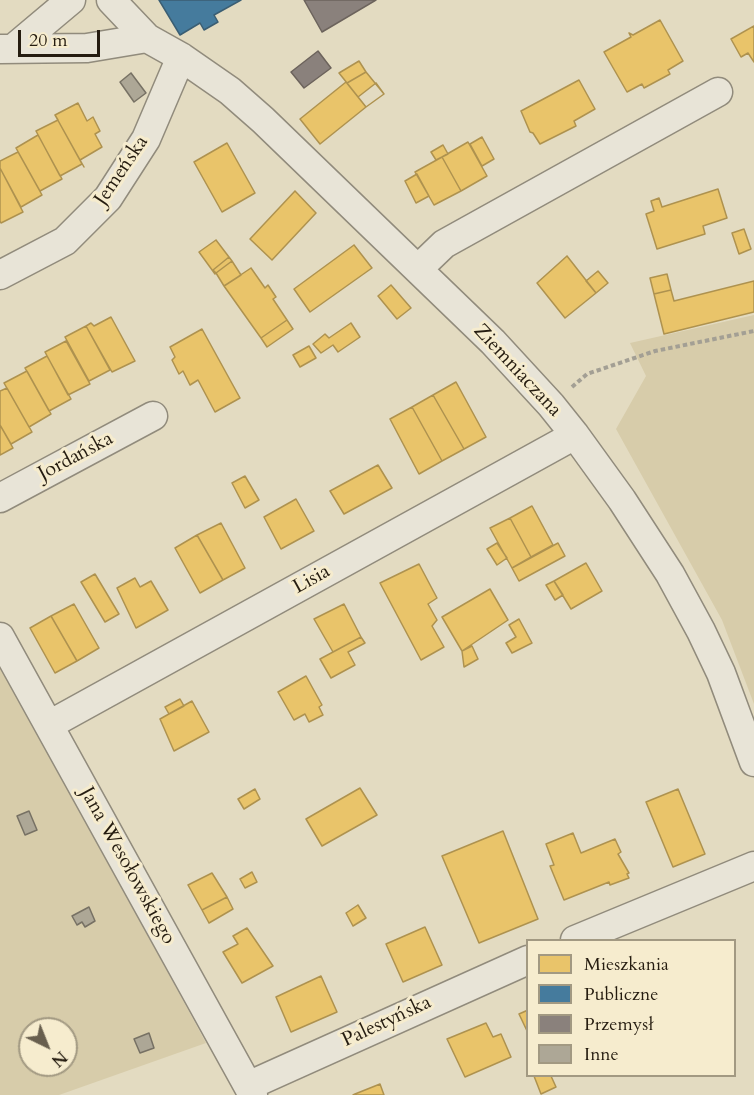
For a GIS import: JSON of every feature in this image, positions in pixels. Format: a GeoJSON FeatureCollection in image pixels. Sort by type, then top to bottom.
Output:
{"type":"FeatureCollection","features":[{"type":"Feature","properties":{"kind":"street"},"geometry":{"type":"LineString","coordinates":[[7,48],[71,0]]}},
{"type":"Feature","properties":{"kind":"street","name":"Ziemniaczana"},"geometry":{"type":"LineString","coordinates":[[111,0],[147,39],[181,57],[230,91],[493,342],[551,405],[628,509],[691,612],[721,673],[754,762]]}},
{"type":"Feature","properties":{"kind":"street"},"geometry":{"type":"LineString","coordinates":[[7,48],[87,48],[147,39]]}},
{"type":"Feature","properties":{"kind":"street","name":"Jemeńska"},"geometry":{"type":"LineString","coordinates":[[0,275],[65,241],[108,198],[146,139],[181,57]]}},
{"type":"Feature","properties":{"kind":"street"},"geometry":{"type":"LineString","coordinates":[[418,269],[444,244],[718,92]]}},
{"type":"Feature","properties":{"kind":"street","name":"Jordańska"},"geometry":{"type":"LineString","coordinates":[[0,498],[153,416]]}},
{"type":"Feature","properties":{"kind":"street","name":"Lisia"},"geometry":{"type":"LineString","coordinates":[[49,725],[575,435]]}},
{"type":"Feature","properties":{"kind":"street","name":"Jana Wesołowskiego"},"geometry":{"type":"LineString","coordinates":[[0,637],[251,1090]]}},
{"type":"Feature","properties":{"kind":"street"},"geometry":{"type":"LineString","coordinates":[[577,939],[754,866]]}},
{"type":"Feature","properties":{"kind":"street","name":"Palestyńska"},"geometry":{"type":"LineString","coordinates":[[251,1090],[462,987],[526,961]]}},
{"type":"Feature","properties":{"kind":"path"},"geometry":{"type":"LineString","coordinates":[[551,405],[587,374],[655,351],[754,331]]}},
{"type":"Feature","properties":{"kind":"shaded area"},"geometry":{"type":"Polygon","coordinates":[[[754,315],[754,704],[722,620],[616,429],[646,376],[630,343],[754,315]]]}},
{"type":"Feature","properties":{"kind":"shaded area"},"geometry":{"type":"Polygon","coordinates":[[[0,662],[206,1043],[59,1095],[0,1095],[0,662]]]}},
{"type":"Feature","properties":{"kind":"building: Mieszkania"},"geometry":{"type":"Polygon","coordinates":[[[660,20],[683,61],[668,70],[670,74],[644,88],[642,84],[627,92],[604,52],[631,37],[629,33],[633,35],[660,20]]]}},
{"type":"Feature","properties":{"kind":"building: Mieszkania"},"geometry":{"type":"Polygon","coordinates":[[[754,26],[754,62],[748,53],[741,57],[731,39],[754,26]]]}},
{"type":"Feature","properties":{"kind":"building: Mieszkania"},"geometry":{"type":"Polygon","coordinates":[[[359,61],[366,72],[347,83],[339,73],[359,61]]]}},
{"type":"Feature","properties":{"kind":"building: Mieszkania"},"geometry":{"type":"Polygon","coordinates":[[[366,72],[384,94],[366,107],[347,83],[366,72]]]}},
{"type":"Feature","properties":{"kind":"building: Mieszkania"},"geometry":{"type":"Polygon","coordinates":[[[579,80],[595,109],[574,121],[576,126],[540,144],[530,132],[521,111],[579,80]]]}},
{"type":"Feature","properties":{"kind":"building: Mieszkania"},"geometry":{"type":"Polygon","coordinates":[[[346,82],[366,107],[320,144],[300,119],[346,82]]]}},
{"type":"Feature","properties":{"kind":"building: Mieszkania"},"geometry":{"type":"Polygon","coordinates":[[[376,83],[384,94],[366,107],[358,97],[376,83]]]}},
{"type":"Feature","properties":{"kind":"building: Mieszkania"},"geometry":{"type":"Polygon","coordinates":[[[78,103],[87,121],[93,117],[100,131],[95,134],[102,147],[80,160],[55,115],[78,103]]]}},
{"type":"Feature","properties":{"kind":"building: Mieszkania"},"geometry":{"type":"Polygon","coordinates":[[[58,120],[82,164],[60,176],[36,131],[58,120]]]}},
{"type":"Feature","properties":{"kind":"building: Mieszkania"},"geometry":{"type":"Polygon","coordinates":[[[38,135],[62,179],[40,191],[16,148],[38,135]]]}},
{"type":"Feature","properties":{"kind":"building: Mieszkania"},"geometry":{"type":"Polygon","coordinates":[[[482,137],[494,159],[482,166],[470,144],[482,137]]]}},
{"type":"Feature","properties":{"kind":"building: Mieszkania"},"geometry":{"type":"Polygon","coordinates":[[[468,142],[487,176],[461,191],[442,157],[468,142]]]}},
{"type":"Feature","properties":{"kind":"building: Mieszkania"},"geometry":{"type":"Polygon","coordinates":[[[227,143],[255,193],[222,212],[194,162],[227,143]]]}},
{"type":"Feature","properties":{"kind":"building: Mieszkania"},"geometry":{"type":"Polygon","coordinates":[[[443,145],[448,154],[436,160],[431,152],[443,145]]]}},
{"type":"Feature","properties":{"kind":"building: Mieszkania"},"geometry":{"type":"Polygon","coordinates":[[[18,152],[42,195],[21,207],[0,168],[0,161],[18,152]]]}},
{"type":"Feature","properties":{"kind":"building: Mieszkania"},"geometry":{"type":"Polygon","coordinates":[[[442,157],[461,191],[434,205],[415,172],[442,157]]]}},
{"type":"Feature","properties":{"kind":"building: Mieszkania"},"geometry":{"type":"Polygon","coordinates":[[[0,168],[23,212],[1,223],[0,221],[0,168]]]}},
{"type":"Feature","properties":{"kind":"building: Mieszkania"},"geometry":{"type":"Polygon","coordinates":[[[417,174],[429,196],[416,203],[405,181],[417,174]]]}},
{"type":"Feature","properties":{"kind":"building: Mieszkania"},"geometry":{"type":"Polygon","coordinates":[[[718,189],[727,218],[703,226],[705,234],[657,249],[646,214],[654,211],[651,201],[659,198],[662,207],[718,189]]]}},
{"type":"Feature","properties":{"kind":"building: Mieszkania"},"geometry":{"type":"Polygon","coordinates":[[[295,191],[316,213],[272,260],[250,239],[295,191]]]}},
{"type":"Feature","properties":{"kind":"building: Mieszkania"},"geometry":{"type":"Polygon","coordinates":[[[744,229],[751,249],[739,254],[732,233],[744,229]]]}},
{"type":"Feature","properties":{"kind":"building: Mieszkania"},"geometry":{"type":"Polygon","coordinates":[[[216,240],[229,257],[213,270],[215,274],[199,252],[216,240]]]}},
{"type":"Feature","properties":{"kind":"building: Mieszkania"},"geometry":{"type":"Polygon","coordinates":[[[354,245],[372,268],[310,312],[294,289],[354,245]]]}},
{"type":"Feature","properties":{"kind":"building: Mieszkania"},"geometry":{"type":"Polygon","coordinates":[[[567,256],[596,293],[565,318],[537,283],[567,256]]]}},
{"type":"Feature","properties":{"kind":"building: Mieszkania"},"geometry":{"type":"Polygon","coordinates":[[[229,257],[232,261],[216,273],[213,270],[229,257]]]}},
{"type":"Feature","properties":{"kind":"building: Mieszkania"},"geometry":{"type":"Polygon","coordinates":[[[232,261],[241,275],[224,286],[216,273],[232,261]]]}},
{"type":"Feature","properties":{"kind":"building: Mieszkania"},"geometry":{"type":"Polygon","coordinates":[[[251,268],[265,288],[268,285],[276,297],[273,299],[287,320],[261,338],[224,286],[251,268]]]}},
{"type":"Feature","properties":{"kind":"building: Mieszkania"},"geometry":{"type":"Polygon","coordinates":[[[598,271],[608,283],[596,293],[586,281],[598,271]]]}},
{"type":"Feature","properties":{"kind":"building: Mieszkania"},"geometry":{"type":"Polygon","coordinates":[[[667,274],[671,290],[654,294],[650,278],[667,274]]]}},
{"type":"Feature","properties":{"kind":"building: Mieszkania"},"geometry":{"type":"Polygon","coordinates":[[[754,281],[754,312],[664,334],[654,294],[671,290],[674,301],[754,281]]]}},
{"type":"Feature","properties":{"kind":"building: Mieszkania"},"geometry":{"type":"Polygon","coordinates":[[[391,285],[411,308],[397,319],[378,296],[391,285]]]}},
{"type":"Feature","properties":{"kind":"building: Mieszkania"},"geometry":{"type":"Polygon","coordinates":[[[111,317],[135,361],[112,372],[86,326],[91,323],[94,326],[111,317]]]}},
{"type":"Feature","properties":{"kind":"building: Mieszkania"},"geometry":{"type":"Polygon","coordinates":[[[287,320],[293,329],[267,347],[261,338],[287,320]]]}},
{"type":"Feature","properties":{"kind":"building: Mieszkania"},"geometry":{"type":"Polygon","coordinates":[[[351,323],[360,337],[338,352],[333,345],[321,353],[313,344],[325,334],[329,338],[351,323]]]}},
{"type":"Feature","properties":{"kind":"building: Mieszkania"},"geometry":{"type":"Polygon","coordinates":[[[86,326],[110,370],[89,381],[65,337],[86,326]]]}},
{"type":"Feature","properties":{"kind":"building: Mieszkania"},"geometry":{"type":"Polygon","coordinates":[[[202,329],[240,398],[215,412],[198,380],[190,385],[183,371],[179,374],[172,360],[175,357],[170,347],[202,329]]]}},
{"type":"Feature","properties":{"kind":"building: Mieszkania"},"geometry":{"type":"Polygon","coordinates":[[[66,341],[90,384],[68,395],[45,352],[66,341]]]}},
{"type":"Feature","properties":{"kind":"building: Mieszkania"},"geometry":{"type":"Polygon","coordinates":[[[309,346],[316,358],[300,367],[293,355],[309,346]]]}},
{"type":"Feature","properties":{"kind":"building: Mieszkania"},"geometry":{"type":"Polygon","coordinates":[[[47,356],[71,399],[49,411],[25,368],[47,356]]]}},
{"type":"Feature","properties":{"kind":"building: Mieszkania"},"geometry":{"type":"Polygon","coordinates":[[[27,371],[51,414],[29,427],[4,383],[27,371]]]}},
{"type":"Feature","properties":{"kind":"building: Mieszkania"},"geometry":{"type":"Polygon","coordinates":[[[456,382],[486,437],[464,449],[433,395],[456,382]]]}},
{"type":"Feature","properties":{"kind":"building: Mieszkania"},"geometry":{"type":"Polygon","coordinates":[[[7,388],[32,432],[11,444],[0,425],[0,391],[7,388]]]}},
{"type":"Feature","properties":{"kind":"building: Mieszkania"},"geometry":{"type":"Polygon","coordinates":[[[433,395],[464,449],[442,461],[412,407],[433,395]]]}},
{"type":"Feature","properties":{"kind":"building: Mieszkania"},"geometry":{"type":"Polygon","coordinates":[[[412,407],[442,461],[419,474],[390,419],[412,407]]]}},
{"type":"Feature","properties":{"kind":"building: Mieszkania"},"geometry":{"type":"Polygon","coordinates":[[[0,425],[13,448],[0,455],[0,425]]]}},
{"type":"Feature","properties":{"kind":"building: Mieszkania"},"geometry":{"type":"Polygon","coordinates":[[[378,465],[392,488],[344,514],[330,491],[378,465]]]}},
{"type":"Feature","properties":{"kind":"building: Mieszkania"},"geometry":{"type":"Polygon","coordinates":[[[245,476],[259,500],[245,508],[232,483],[245,476]]]}},
{"type":"Feature","properties":{"kind":"building: Mieszkania"},"geometry":{"type":"Polygon","coordinates":[[[296,499],[314,531],[281,549],[264,517],[296,499]]]}},
{"type":"Feature","properties":{"kind":"building: Mieszkania"},"geometry":{"type":"Polygon","coordinates":[[[532,506],[553,545],[531,557],[510,518],[532,506]]]}},
{"type":"Feature","properties":{"kind":"building: Mieszkania"},"geometry":{"type":"Polygon","coordinates":[[[510,518],[531,557],[512,568],[490,528],[510,518]]]}},
{"type":"Feature","properties":{"kind":"building: Mieszkania"},"geometry":{"type":"Polygon","coordinates":[[[221,523],[245,568],[223,580],[197,535],[221,523]]]}},
{"type":"Feature","properties":{"kind":"building: Mieszkania"},"geometry":{"type":"Polygon","coordinates":[[[197,535],[223,580],[200,593],[175,548],[197,535]]]}},
{"type":"Feature","properties":{"kind":"building: Mieszkania"},"geometry":{"type":"Polygon","coordinates":[[[497,543],[507,558],[497,565],[487,549],[497,543]]]}},
{"type":"Feature","properties":{"kind":"building: Mieszkania"},"geometry":{"type":"Polygon","coordinates":[[[558,543],[565,556],[519,581],[512,568],[558,543]]]}},
{"type":"Feature","properties":{"kind":"building: Mieszkania"},"geometry":{"type":"Polygon","coordinates":[[[586,563],[602,591],[571,609],[554,581],[586,563]]]}},
{"type":"Feature","properties":{"kind":"building: Mieszkania"},"geometry":{"type":"Polygon","coordinates":[[[419,564],[437,598],[428,604],[437,620],[432,626],[444,647],[421,660],[380,583],[419,564]]]}},
{"type":"Feature","properties":{"kind":"building: Mieszkania"},"geometry":{"type":"Polygon","coordinates":[[[95,574],[119,614],[105,622],[81,582],[95,574]]]}},
{"type":"Feature","properties":{"kind":"building: Mieszkania"},"geometry":{"type":"Polygon","coordinates":[[[135,578],[140,587],[151,581],[168,610],[136,628],[117,588],[135,578]]]}},
{"type":"Feature","properties":{"kind":"building: Mieszkania"},"geometry":{"type":"Polygon","coordinates":[[[554,581],[563,595],[555,600],[546,585],[554,581]]]}},
{"type":"Feature","properties":{"kind":"building: Mieszkania"},"geometry":{"type":"Polygon","coordinates":[[[490,589],[508,620],[462,651],[442,617],[490,589]]]}},
{"type":"Feature","properties":{"kind":"building: Mieszkania"},"geometry":{"type":"Polygon","coordinates":[[[74,604],[99,648],[77,661],[51,616],[74,604]]]}},
{"type":"Feature","properties":{"kind":"building: Mieszkania"},"geometry":{"type":"Polygon","coordinates":[[[344,604],[361,637],[333,652],[314,619],[344,604]]]}},
{"type":"Feature","properties":{"kind":"building: Mieszkania"},"geometry":{"type":"Polygon","coordinates":[[[51,616],[77,661],[55,673],[30,628],[51,616]]]}},
{"type":"Feature","properties":{"kind":"building: Mieszkania"},"geometry":{"type":"Polygon","coordinates":[[[519,619],[532,643],[512,653],[506,643],[516,637],[509,625],[519,619]]]}},
{"type":"Feature","properties":{"kind":"building: Mieszkania"},"geometry":{"type":"Polygon","coordinates":[[[361,637],[365,643],[348,652],[355,665],[331,678],[320,659],[361,637]]]}},
{"type":"Feature","properties":{"kind":"building: Mieszkania"},"geometry":{"type":"Polygon","coordinates":[[[472,646],[478,659],[464,667],[462,651],[472,646]]]}},
{"type":"Feature","properties":{"kind":"building: Mieszkania"},"geometry":{"type":"Polygon","coordinates":[[[306,676],[322,705],[319,707],[323,715],[309,722],[305,714],[294,720],[278,692],[306,676]]]}},
{"type":"Feature","properties":{"kind":"building: Mieszkania"},"geometry":{"type":"Polygon","coordinates":[[[180,699],[184,706],[169,714],[165,707],[180,699]]]}},
{"type":"Feature","properties":{"kind":"building: Mieszkania"},"geometry":{"type":"Polygon","coordinates":[[[192,701],[209,732],[174,751],[160,719],[192,701]]]}},
{"type":"Feature","properties":{"kind":"building: Mieszkania"},"geometry":{"type":"Polygon","coordinates":[[[360,788],[377,815],[322,846],[306,819],[360,788]]]}},
{"type":"Feature","properties":{"kind":"building: Mieszkania"},"geometry":{"type":"Polygon","coordinates":[[[255,789],[260,799],[244,809],[238,799],[255,789]]]}},
{"type":"Feature","properties":{"kind":"building: Mieszkania"},"geometry":{"type":"Polygon","coordinates":[[[678,789],[705,854],[673,867],[646,802],[678,789]]]}},
{"type":"Feature","properties":{"kind":"building: Mieszkania"},"geometry":{"type":"Polygon","coordinates":[[[503,831],[538,919],[479,943],[442,856],[503,831]]]}},
{"type":"Feature","properties":{"kind":"building: Mieszkania"},"geometry":{"type":"Polygon","coordinates":[[[573,833],[581,853],[615,839],[621,852],[618,854],[629,873],[627,874],[629,878],[610,885],[609,882],[564,900],[550,866],[554,865],[546,844],[573,833]]]}},
{"type":"Feature","properties":{"kind":"building: Mieszkania"},"geometry":{"type":"Polygon","coordinates":[[[252,872],[257,882],[245,888],[240,879],[252,872]]]}},
{"type":"Feature","properties":{"kind":"building: Mieszkania"},"geometry":{"type":"Polygon","coordinates":[[[212,873],[227,897],[202,910],[188,885],[212,873]]]}},
{"type":"Feature","properties":{"kind":"building: Mieszkania"},"geometry":{"type":"Polygon","coordinates":[[[227,897],[233,909],[209,923],[202,910],[227,897]]]}},
{"type":"Feature","properties":{"kind":"building: Mieszkania"},"geometry":{"type":"Polygon","coordinates":[[[358,905],[366,918],[353,926],[346,913],[358,905]]]}},
{"type":"Feature","properties":{"kind":"building: Mieszkania"},"geometry":{"type":"Polygon","coordinates":[[[425,927],[442,965],[403,982],[386,944],[425,927]]]}},
{"type":"Feature","properties":{"kind":"building: Mieszkania"},"geometry":{"type":"Polygon","coordinates":[[[247,928],[273,966],[242,983],[223,952],[238,944],[233,936],[247,928]]]}},
{"type":"Feature","properties":{"kind":"building: Mieszkania"},"geometry":{"type":"Polygon","coordinates":[[[321,976],[337,1012],[291,1032],[276,997],[321,976]]]}},
{"type":"Feature","properties":{"kind":"building: Mieszkania"},"geometry":{"type":"Polygon","coordinates":[[[526,1011],[526,1029],[519,1014],[526,1011]]]}},
{"type":"Feature","properties":{"kind":"building: Mieszkania"},"geometry":{"type":"Polygon","coordinates":[[[486,1023],[493,1037],[501,1034],[511,1057],[465,1077],[447,1039],[486,1023]]]}},
{"type":"Feature","properties":{"kind":"building: Mieszkania"},"geometry":{"type":"Polygon","coordinates":[[[534,1077],[551,1077],[556,1087],[541,1094],[534,1077]]]}},
{"type":"Feature","properties":{"kind":"building: Mieszkania"},"geometry":{"type":"Polygon","coordinates":[[[380,1084],[384,1095],[353,1095],[355,1094],[380,1084]]]}},
{"type":"Feature","properties":{"kind":"building: Publiczne"},"geometry":{"type":"Polygon","coordinates":[[[159,0],[241,0],[214,15],[218,22],[204,30],[200,23],[180,35],[159,0]]]}},
{"type":"Feature","properties":{"kind":"building: Przemysł"},"geometry":{"type":"Polygon","coordinates":[[[304,0],[376,0],[322,32],[304,0]]]}},
{"type":"Feature","properties":{"kind":"building: Przemysł"},"geometry":{"type":"Polygon","coordinates":[[[318,51],[331,68],[304,88],[291,72],[318,51]]]}},
{"type":"Feature","properties":{"kind":"building: Inne"},"geometry":{"type":"Polygon","coordinates":[[[131,73],[146,93],[134,102],[120,82],[131,73]]]}},
{"type":"Feature","properties":{"kind":"building: Inne"},"geometry":{"type":"Polygon","coordinates":[[[29,811],[37,830],[25,835],[17,816],[29,811]]]}},
{"type":"Feature","properties":{"kind":"building: Inne"},"geometry":{"type":"Polygon","coordinates":[[[89,907],[95,921],[85,927],[82,922],[77,925],[72,916],[89,907]]]}},
{"type":"Feature","properties":{"kind":"building: Inne"},"geometry":{"type":"Polygon","coordinates":[[[149,1033],[154,1048],[140,1053],[134,1039],[149,1033]]]}}]}
